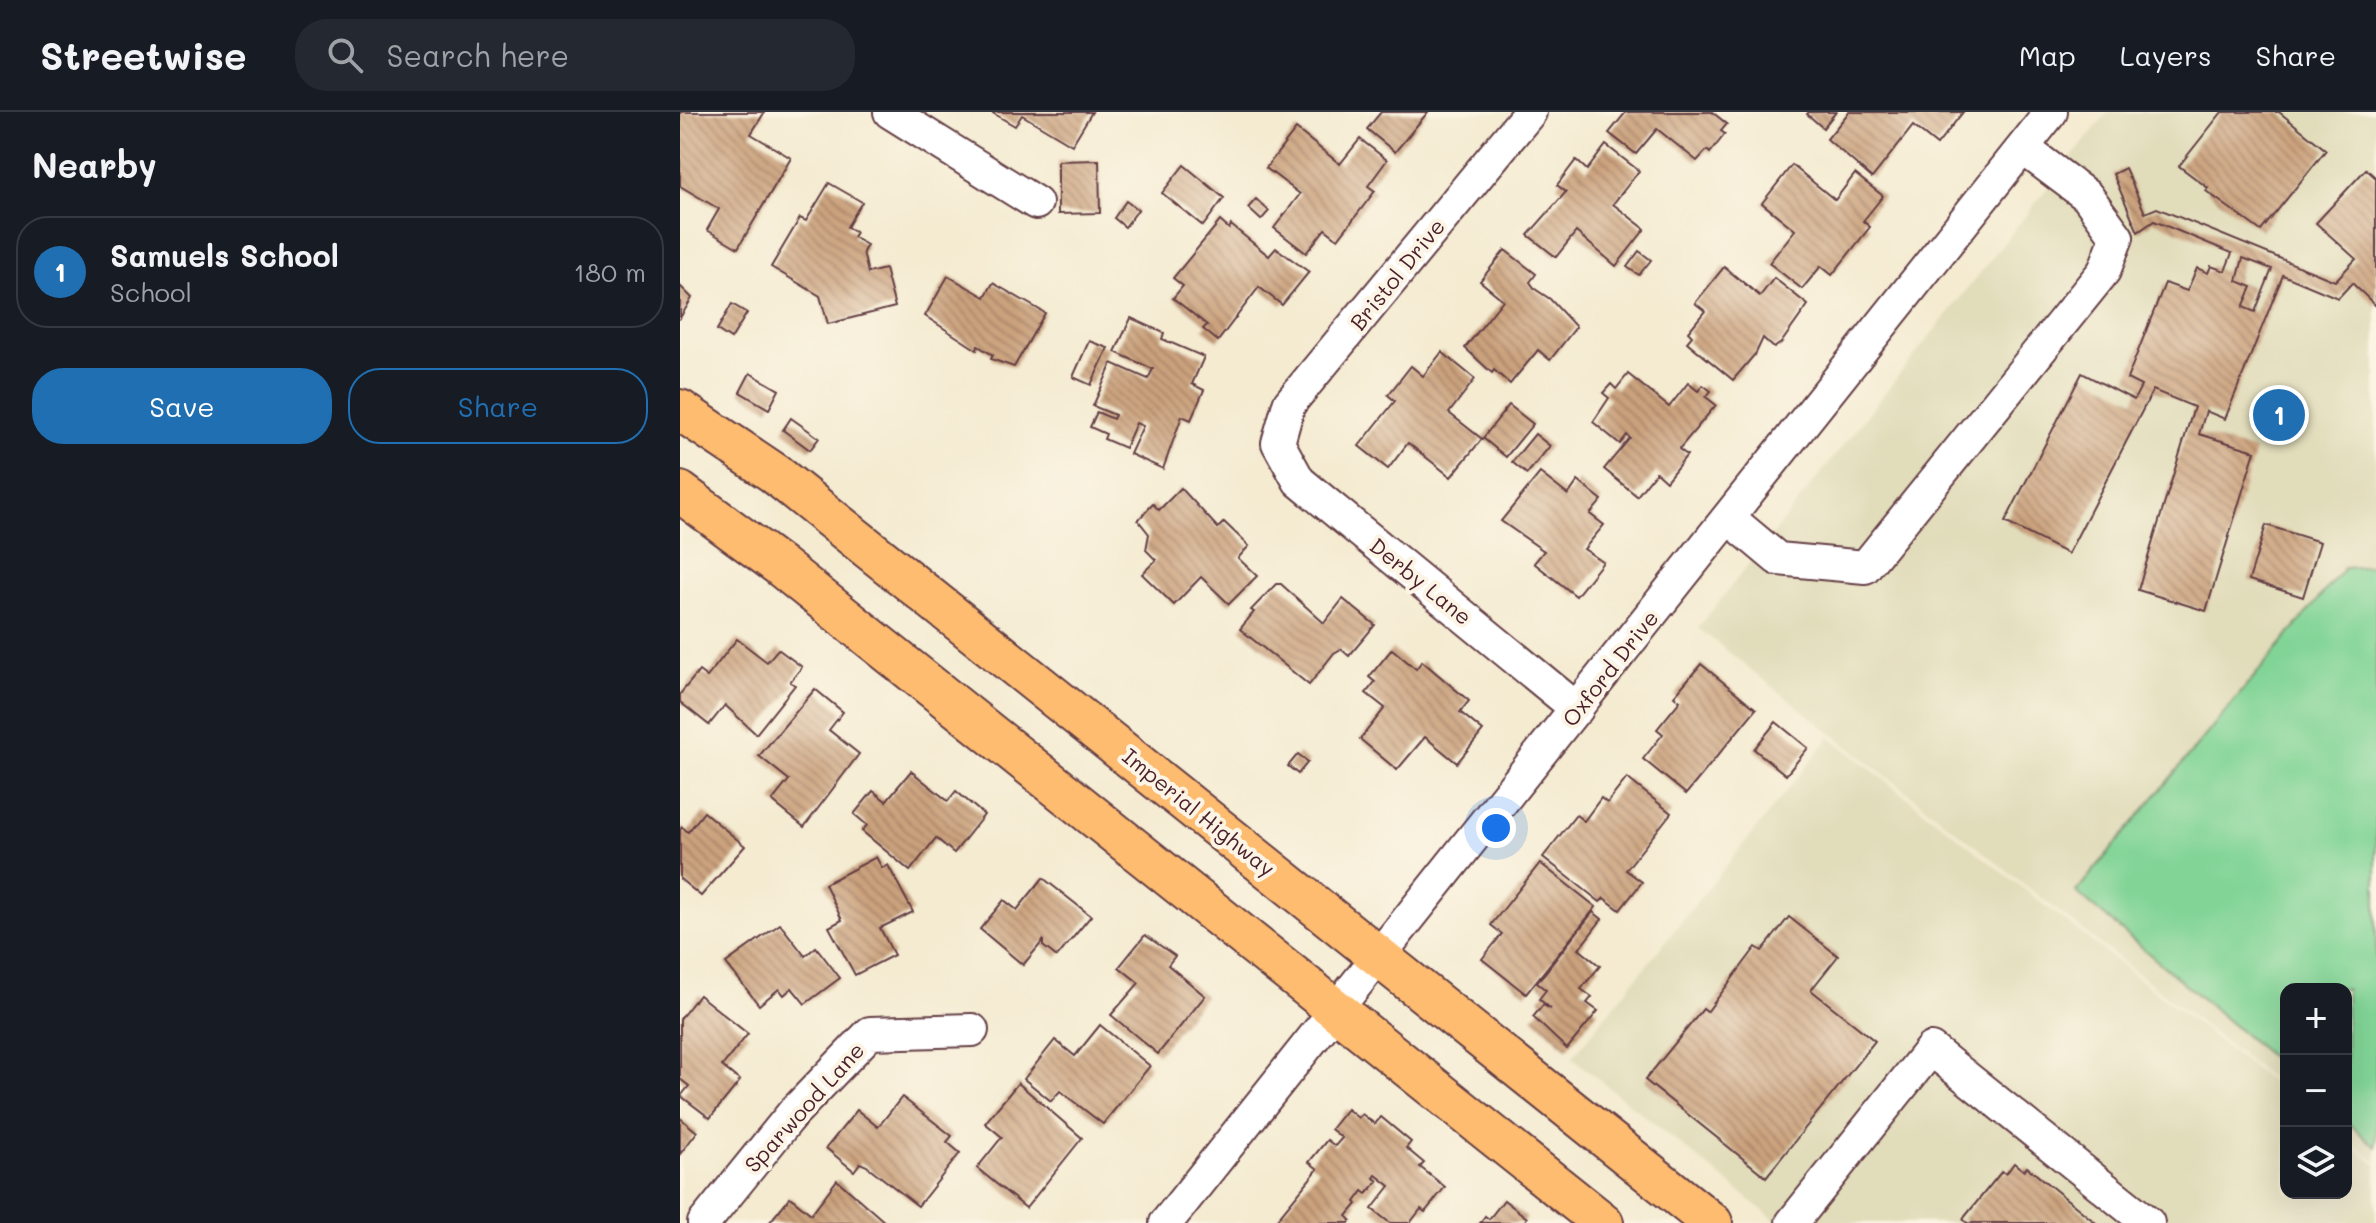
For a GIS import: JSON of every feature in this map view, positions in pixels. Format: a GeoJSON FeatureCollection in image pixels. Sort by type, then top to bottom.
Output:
{"type":"FeatureCollection","features":[{"type":"Feature","properties":{"kind":"main road","name":"Imperial Highway"},"geometry":{"type":"LineString","coordinates":[[680,410],[774,473],[1712,1223]]}},
{"type":"Feature","properties":{"kind":"main road"},"geometry":{"type":"LineString","coordinates":[[680,492],[779,565],[1603,1223]]}},
{"type":"Feature","properties":{"kind":"street"},"geometry":{"type":"LineString","coordinates":[[890,112],[1036,203]]}},
{"type":"Feature","properties":{"kind":"street","name":"Bristol Drive"},"geometry":{"type":"LineString","coordinates":[[1278,443],[1289,404],[1530,112]]}},
{"type":"Feature","properties":{"kind":"street","name":"Oxford Drive"},"geometry":{"type":"LineString","coordinates":[[1166,1223],[2051,112]]}},
{"type":"Feature","properties":{"kind":"street"},"geometry":{"type":"LineString","coordinates":[[1729,518],[1778,559],[1865,567],[2104,271],[2117,237],[2087,196],[2023,148]]}},
{"type":"Feature","properties":{"kind":"street","name":"Derby Lane"},"geometry":{"type":"LineString","coordinates":[[1278,443],[1299,481],[1577,709]]}},
{"type":"Feature","properties":{"kind":"street","name":"Sparwood Lane"},"geometry":{"type":"LineString","coordinates":[[704,1223],[793,1113],[870,1033],[972,1030]]}},
{"type":"Feature","properties":{"kind":"street"},"geometry":{"type":"LineString","coordinates":[[1792,1223],[1931,1049],[2148,1223]]}},
{"type":"Feature","properties":{"kind":"shaded area"},"geometry":{"type":"Polygon","coordinates":[[[2108,112],[2376,112],[2376,1161],[2352,1142],[2352,983],[2280,983],[2280,1085],[1698,628],[2108,112]]]}},
{"type":"Feature","properties":{"kind":"shaded area"},"geometry":{"type":"Polygon","coordinates":[[[1830,737],[2280,1089],[2280,1199],[2352,1199],[2352,1146],[2376,1165],[2376,1223],[1779,1223],[1572,1058],[1830,737]]]}},
{"type":"Feature","properties":{"kind":"green space"},"geometry":{"type":"Polygon","coordinates":[[[2376,566],[2376,1147],[2352,1126],[2352,983],[2280,983],[2280,1065],[2076,892],[2344,568],[2376,566]]]}},
{"type":"Feature","properties":{"kind":"building"},"geometry":{"type":"Polygon","coordinates":[[[680,112],[764,113],[751,134],[791,158],[738,248],[707,230],[719,209],[680,186],[680,112]]]}},
{"type":"Feature","properties":{"kind":"building"},"geometry":{"type":"Polygon","coordinates":[[[991,112],[1092,112],[1072,145],[1022,115],[1015,126],[991,112]]]}},
{"type":"Feature","properties":{"kind":"building"},"geometry":{"type":"Polygon","coordinates":[[[1381,112],[1428,112],[1395,152],[1367,129],[1381,112]]]}},
{"type":"Feature","properties":{"kind":"building"},"geometry":{"type":"Polygon","coordinates":[[[1626,112],[1712,112],[1727,124],[1721,131],[1725,134],[1710,153],[1707,150],[1697,161],[1657,129],[1636,154],[1609,133],[1626,112]]]}},
{"type":"Feature","properties":{"kind":"building"},"geometry":{"type":"Polygon","coordinates":[[[1836,112],[1823,128],[1807,114],[1836,112]]]}},
{"type":"Feature","properties":{"kind":"building"},"geometry":{"type":"Polygon","coordinates":[[[1849,112],[1963,112],[1937,145],[1913,126],[1872,178],[1827,139],[1849,112]]]}},
{"type":"Feature","properties":{"kind":"building"},"geometry":{"type":"Polygon","coordinates":[[[2222,112],[2279,112],[2326,150],[2261,231],[2206,191],[2208,188],[2179,166],[2222,112]]]}},
{"type":"Feature","properties":{"kind":"building"},"geometry":{"type":"Polygon","coordinates":[[[1296,129],[1340,164],[1360,139],[1387,160],[1368,186],[1375,191],[1338,239],[1325,229],[1306,253],[1274,228],[1300,194],[1266,168],[1296,129]]]}},
{"type":"Feature","properties":{"kind":"building"},"geometry":{"type":"Polygon","coordinates":[[[1606,145],[1639,171],[1613,204],[1645,229],[1616,266],[1576,232],[1556,257],[1528,235],[1566,192],[1557,185],[1576,160],[1587,170],[1606,145]]]}},
{"type":"Feature","properties":{"kind":"building"},"geometry":{"type":"Polygon","coordinates":[[[1099,160],[1100,213],[1058,214],[1058,161],[1099,160]]]}},
{"type":"Feature","properties":{"kind":"building"},"geometry":{"type":"Polygon","coordinates":[[[1184,165],[1224,198],[1203,226],[1162,193],[1184,165]]]}},
{"type":"Feature","properties":{"kind":"building"},"geometry":{"type":"Polygon","coordinates":[[[1792,165],[1835,200],[1855,174],[1883,196],[1863,221],[1870,227],[1832,275],[1821,266],[1802,289],[1769,263],[1795,230],[1762,203],[1792,165]]]}},
{"type":"Feature","properties":{"kind":"building"},"geometry":{"type":"Polygon","coordinates":[[[2125,168],[2145,213],[2157,208],[2335,281],[2356,259],[2316,223],[2366,169],[2376,178],[2376,306],[2352,283],[2338,298],[2283,275],[2225,419],[2206,411],[2199,434],[2255,451],[2206,611],[2138,590],[2194,407],[2153,390],[2068,554],[2005,522],[2082,373],[2134,400],[2141,386],[2127,379],[2165,283],[2187,291],[2197,268],[2208,273],[2211,266],[2225,271],[2232,253],[2154,221],[2138,232],[2113,174],[2125,168]],[[2243,258],[2237,281],[2252,287],[2243,307],[2255,312],[2272,269],[2243,258]]]}},
{"type":"Feature","properties":{"kind":"building"},"geometry":{"type":"Polygon","coordinates":[[[829,183],[862,202],[847,227],[856,232],[853,237],[867,245],[863,252],[868,273],[885,269],[895,307],[828,324],[820,296],[771,267],[800,218],[806,221],[829,183]]]}},
{"type":"Feature","properties":{"kind":"building"},"geometry":{"type":"Polygon","coordinates":[[[1256,199],[1269,211],[1261,220],[1248,208],[1256,199]]]}},
{"type":"Feature","properties":{"kind":"building"},"geometry":{"type":"Polygon","coordinates":[[[1126,201],[1138,210],[1125,227],[1114,218],[1126,201]]]}},
{"type":"Feature","properties":{"kind":"building"},"geometry":{"type":"Polygon","coordinates":[[[1220,221],[1229,229],[1231,225],[1269,256],[1276,248],[1309,272],[1282,305],[1259,287],[1218,341],[1203,329],[1207,325],[1173,298],[1183,286],[1173,278],[1220,221]]]}},
{"type":"Feature","properties":{"kind":"building"},"geometry":{"type":"Polygon","coordinates":[[[1505,250],[1536,274],[1530,282],[1535,289],[1550,299],[1576,327],[1550,360],[1538,350],[1510,384],[1494,370],[1492,373],[1465,348],[1503,300],[1480,281],[1505,250]]]}},
{"type":"Feature","properties":{"kind":"building"},"geometry":{"type":"Polygon","coordinates":[[[1639,251],[1651,260],[1639,275],[1627,267],[1639,251]]]}},
{"type":"Feature","properties":{"kind":"building"},"geometry":{"type":"Polygon","coordinates":[[[1724,267],[1760,296],[1774,278],[1808,305],[1781,343],[1774,348],[1763,338],[1756,353],[1733,380],[1687,342],[1692,336],[1688,332],[1705,311],[1695,303],[1724,267]]]}},
{"type":"Feature","properties":{"kind":"building"},"geometry":{"type":"Polygon","coordinates":[[[948,276],[985,297],[993,283],[1045,313],[1014,367],[991,359],[993,355],[978,346],[977,350],[925,316],[948,276]]]}},
{"type":"Feature","properties":{"kind":"building"},"geometry":{"type":"Polygon","coordinates":[[[680,286],[692,298],[680,318],[680,286]]]}},
{"type":"Feature","properties":{"kind":"building"},"geometry":{"type":"Polygon","coordinates":[[[732,304],[747,313],[731,339],[717,330],[732,304]]]}},
{"type":"Feature","properties":{"kind":"building"},"geometry":{"type":"Polygon","coordinates":[[[1131,318],[1164,333],[1162,339],[1204,357],[1192,384],[1204,390],[1191,420],[1182,416],[1163,469],[1130,454],[1143,426],[1136,423],[1125,448],[1104,439],[1106,434],[1090,427],[1097,412],[1113,419],[1115,415],[1093,406],[1112,363],[1148,379],[1153,369],[1115,352],[1131,318]]]}},
{"type":"Feature","properties":{"kind":"building"},"geometry":{"type":"Polygon","coordinates":[[[1089,341],[1108,348],[1091,385],[1073,377],[1089,341]]]}},
{"type":"Feature","properties":{"kind":"building"},"geometry":{"type":"Polygon","coordinates":[[[1442,352],[1475,379],[1449,413],[1482,439],[1451,477],[1408,443],[1388,469],[1359,446],[1395,401],[1388,395],[1411,366],[1423,376],[1442,352]]]}},
{"type":"Feature","properties":{"kind":"building"},"geometry":{"type":"Polygon","coordinates":[[[750,373],[779,390],[769,409],[740,392],[750,373]]]}},
{"type":"Feature","properties":{"kind":"building"},"geometry":{"type":"Polygon","coordinates":[[[1628,374],[1669,407],[1688,383],[1698,391],[1703,385],[1711,391],[1706,397],[1716,405],[1679,449],[1687,455],[1666,481],[1656,472],[1637,496],[1604,469],[1630,438],[1627,435],[1620,444],[1593,422],[1609,398],[1603,393],[1611,384],[1616,389],[1628,374]]]}},
{"type":"Feature","properties":{"kind":"building"},"geometry":{"type":"Polygon","coordinates":[[[1509,405],[1533,424],[1506,457],[1483,438],[1509,405]]]}},
{"type":"Feature","properties":{"kind":"building"},"geometry":{"type":"Polygon","coordinates":[[[791,418],[819,438],[810,450],[783,430],[791,418]]]}},
{"type":"Feature","properties":{"kind":"building"},"geometry":{"type":"Polygon","coordinates":[[[1535,434],[1550,446],[1527,474],[1512,462],[1535,434]]]}},
{"type":"Feature","properties":{"kind":"building"},"geometry":{"type":"Polygon","coordinates":[[[1540,473],[1568,495],[1578,481],[1602,500],[1590,514],[1604,525],[1584,549],[1603,562],[1576,596],[1534,563],[1544,551],[1501,521],[1540,473]]]}},
{"type":"Feature","properties":{"kind":"building"},"geometry":{"type":"Polygon","coordinates":[[[1181,488],[1218,528],[1224,522],[1249,546],[1238,558],[1257,576],[1229,604],[1201,577],[1174,605],[1142,574],[1156,560],[1146,550],[1149,534],[1138,520],[1153,504],[1159,510],[1181,488]]]}},
{"type":"Feature","properties":{"kind":"building"},"geometry":{"type":"Polygon","coordinates":[[[2266,525],[2320,542],[2303,597],[2249,580],[2266,525]]]}},
{"type":"Feature","properties":{"kind":"building"},"geometry":{"type":"Polygon","coordinates":[[[1276,584],[1281,584],[1324,623],[1343,599],[1375,625],[1349,656],[1341,649],[1334,653],[1309,685],[1240,629],[1254,612],[1251,610],[1276,584]]]}},
{"type":"Feature","properties":{"kind":"building"},"geometry":{"type":"Polygon","coordinates":[[[737,639],[767,662],[778,649],[802,667],[790,682],[795,685],[756,734],[725,705],[709,725],[680,702],[680,694],[699,671],[707,677],[737,639]]]}},
{"type":"Feature","properties":{"kind":"building"},"geometry":{"type":"Polygon","coordinates":[[[1392,649],[1416,669],[1422,661],[1469,701],[1460,712],[1483,731],[1457,763],[1425,737],[1397,770],[1360,739],[1385,708],[1366,693],[1375,682],[1369,677],[1392,649]]]}},
{"type":"Feature","properties":{"kind":"building"},"geometry":{"type":"Polygon","coordinates":[[[1701,664],[1756,709],[1686,794],[1643,759],[1663,734],[1657,729],[1680,701],[1674,696],[1701,664]]]}},
{"type":"Feature","properties":{"kind":"building"},"geometry":{"type":"Polygon","coordinates":[[[815,689],[843,712],[829,730],[859,754],[804,827],[772,801],[789,780],[759,756],[815,689]]]}},
{"type":"Feature","properties":{"kind":"building"},"geometry":{"type":"Polygon","coordinates":[[[1776,722],[1808,748],[1786,775],[1754,749],[1776,722]]]}},
{"type":"Feature","properties":{"kind":"building"},"geometry":{"type":"Polygon","coordinates":[[[1298,754],[1308,762],[1298,774],[1288,766],[1298,754]]]}},
{"type":"Feature","properties":{"kind":"building"},"geometry":{"type":"Polygon","coordinates":[[[911,771],[948,801],[956,791],[984,815],[954,853],[936,838],[910,871],[862,831],[867,825],[854,814],[873,791],[886,801],[911,771]]]}},
{"type":"Feature","properties":{"kind":"building"},"geometry":{"type":"Polygon","coordinates":[[[1627,778],[1671,813],[1626,870],[1642,882],[1620,910],[1604,898],[1600,902],[1543,857],[1576,815],[1584,821],[1601,798],[1607,803],[1627,778]]]}},
{"type":"Feature","properties":{"kind":"building"},"geometry":{"type":"Polygon","coordinates":[[[704,812],[745,846],[701,896],[680,879],[680,830],[682,827],[688,832],[704,812]]]}},
{"type":"Feature","properties":{"kind":"building"},"geometry":{"type":"Polygon","coordinates":[[[876,857],[882,868],[888,865],[913,912],[880,928],[894,955],[855,975],[829,927],[842,920],[825,884],[876,857]]]}},
{"type":"Feature","properties":{"kind":"building"},"geometry":{"type":"Polygon","coordinates":[[[1540,863],[1596,907],[1526,994],[1482,959],[1502,934],[1491,925],[1540,863]]]}},
{"type":"Feature","properties":{"kind":"building"},"geometry":{"type":"Polygon","coordinates":[[[1043,878],[1091,916],[1057,957],[1043,946],[1043,941],[1023,965],[980,929],[1004,900],[1017,910],[1043,878]]]}},
{"type":"Feature","properties":{"kind":"building"},"geometry":{"type":"Polygon","coordinates":[[[1593,912],[1602,919],[1579,949],[1600,966],[1581,989],[1592,997],[1587,1003],[1598,1011],[1567,1049],[1533,1017],[1543,1005],[1551,1009],[1539,999],[1546,990],[1537,983],[1593,912]]]}},
{"type":"Feature","properties":{"kind":"building"},"geometry":{"type":"Polygon","coordinates":[[[1789,917],[1838,956],[1811,990],[1875,1041],[1766,1177],[1645,1080],[1703,1009],[1707,1012],[1756,947],[1762,951],[1789,917]]]}},
{"type":"Feature","properties":{"kind":"building"},"geometry":{"type":"Polygon","coordinates":[[[780,924],[805,956],[816,947],[840,978],[805,1004],[792,988],[784,995],[779,989],[759,1005],[726,963],[780,924]]]}},
{"type":"Feature","properties":{"kind":"building"},"geometry":{"type":"Polygon","coordinates":[[[1145,935],[1175,956],[1168,965],[1205,996],[1158,1054],[1111,1015],[1139,983],[1119,967],[1145,935]]]}},
{"type":"Feature","properties":{"kind":"building"},"geometry":{"type":"Polygon","coordinates":[[[699,995],[748,1034],[722,1066],[740,1081],[710,1118],[681,1096],[689,1086],[680,1079],[680,1019],[699,995]]]}},
{"type":"Feature","properties":{"kind":"building"},"geometry":{"type":"Polygon","coordinates":[[[1100,1025],[1150,1066],[1103,1124],[1060,1091],[1051,1101],[1024,1079],[1055,1040],[1075,1056],[1100,1025]]]}},
{"type":"Feature","properties":{"kind":"building"},"geometry":{"type":"Polygon","coordinates":[[[1018,1083],[1082,1138],[1026,1208],[977,1168],[1002,1137],[985,1123],[1018,1083]]]}},
{"type":"Feature","properties":{"kind":"building"},"geometry":{"type":"Polygon","coordinates":[[[902,1097],[952,1136],[947,1142],[960,1153],[918,1206],[867,1166],[860,1163],[854,1171],[826,1148],[857,1110],[878,1127],[902,1097]]]}},
{"type":"Feature","properties":{"kind":"building"},"geometry":{"type":"Polygon","coordinates":[[[1347,1109],[1358,1118],[1362,1114],[1375,1124],[1381,1117],[1411,1142],[1406,1148],[1424,1163],[1420,1167],[1445,1187],[1425,1212],[1421,1209],[1410,1223],[1390,1223],[1372,1209],[1390,1186],[1376,1175],[1374,1178],[1378,1181],[1367,1194],[1363,1191],[1347,1216],[1351,1220],[1349,1223],[1274,1223],[1318,1169],[1309,1162],[1327,1140],[1335,1146],[1342,1138],[1331,1129],[1347,1109]]]}},
{"type":"Feature","properties":{"kind":"building"},"geometry":{"type":"Polygon","coordinates":[[[680,1118],[697,1132],[680,1154],[680,1118]]]}},
{"type":"Feature","properties":{"kind":"building"},"geometry":{"type":"Polygon","coordinates":[[[2014,1163],[2024,1171],[2027,1167],[2096,1223],[1967,1223],[1963,1219],[2002,1171],[2006,1174],[2014,1163]]]}},
{"type":"Feature","properties":{"kind":"building"},"geometry":{"type":"Polygon","coordinates":[[[837,1180],[886,1223],[769,1223],[790,1197],[811,1214],[837,1180]]]}},
{"type":"Feature","properties":{"kind":"building"},"geometry":{"type":"Polygon","coordinates":[[[1504,1200],[1527,1218],[1523,1223],[1480,1223],[1485,1216],[1489,1219],[1504,1200]]]}},
{"type":"Feature","properties":{"kind":"place","name":"Samuels School"},"geometry":{"type":"Point","coordinates":[2279,415]}}]}
